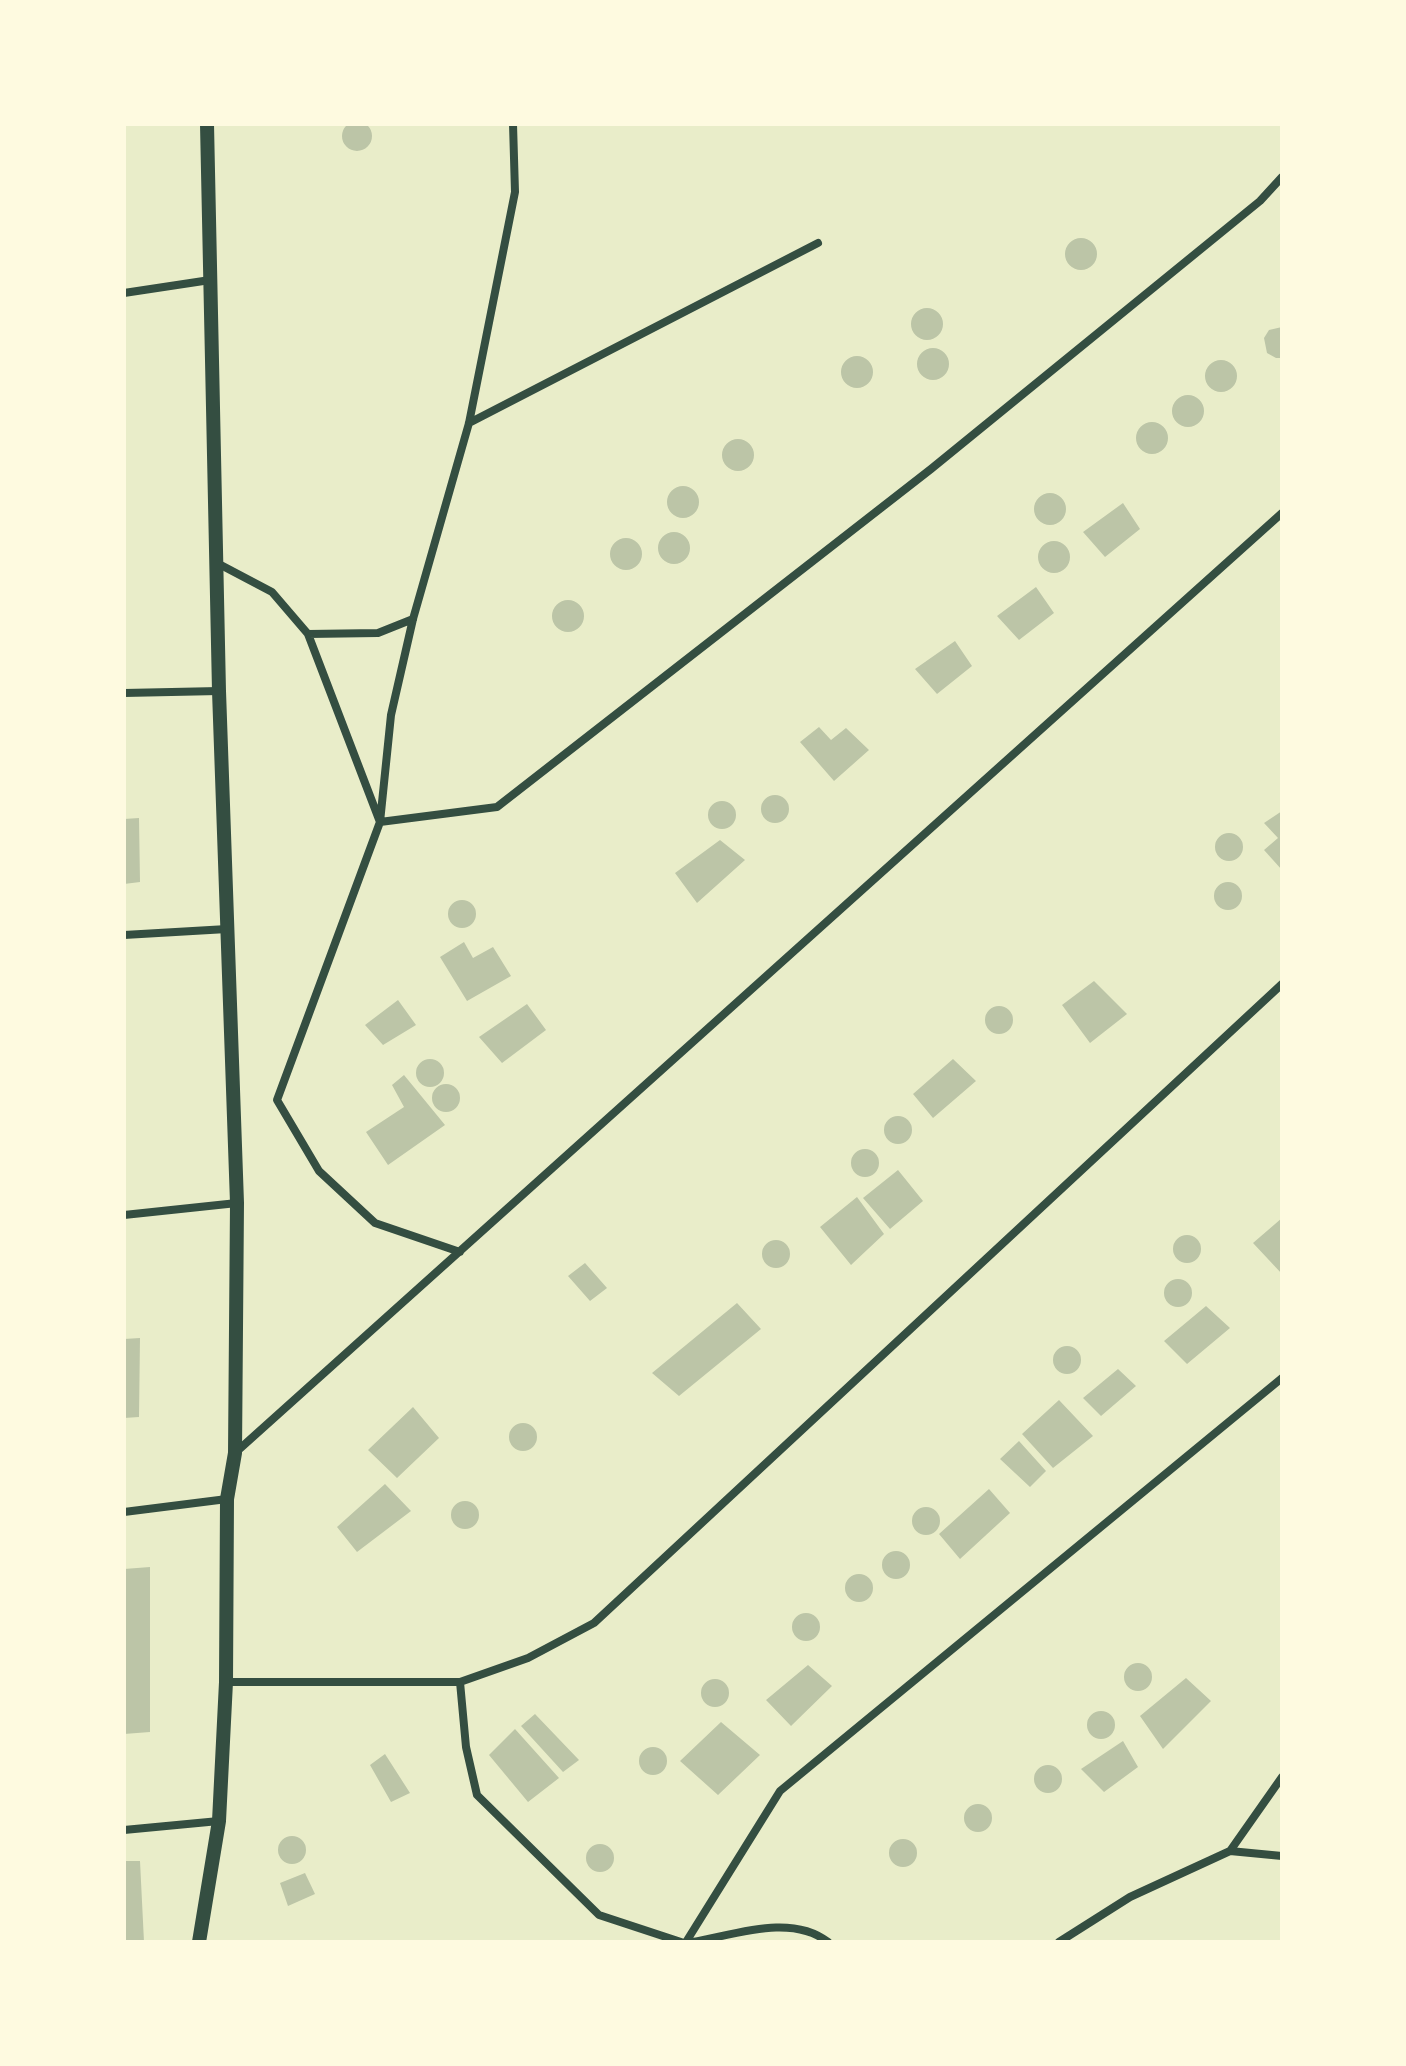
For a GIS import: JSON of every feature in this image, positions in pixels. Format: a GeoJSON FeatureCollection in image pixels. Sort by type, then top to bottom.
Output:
{"type":"FeatureCollection","features":[{"type":"Feature","properties":{"kind":"street"},"geometry":{"type":"LineString","coordinates":[[199,1942],[219,1821],[226,1682],[227,1499],[235,1453],[237,1203],[219,691],[207,124]]}},
{"type":"Feature","properties":{"kind":"street"},"geometry":{"type":"LineString","coordinates":[[460,1252],[375,1223],[319,1171],[277,1100],[380,822],[391,715],[413,619],[469,423],[515,192],[513,124]]}},
{"type":"Feature","properties":{"kind":"street"},"geometry":{"type":"LineString","coordinates":[[380,822],[497,807],[931,469],[1260,201],[1282,177]]}},
{"type":"Feature","properties":{"kind":"street"},"geometry":{"type":"LineString","coordinates":[[469,423],[818,243]]}},
{"type":"Feature","properties":{"kind":"street"},"geometry":{"type":"LineString","coordinates":[[124,293],[210,280]]}},
{"type":"Feature","properties":{"kind":"street"},"geometry":{"type":"LineString","coordinates":[[235,1453],[1282,513]]}},
{"type":"Feature","properties":{"kind":"street"},"geometry":{"type":"LineString","coordinates":[[216,563],[272,592],[308,634],[380,822]]}},
{"type":"Feature","properties":{"kind":"street"},"geometry":{"type":"LineString","coordinates":[[308,634],[378,633],[413,619]]}},
{"type":"Feature","properties":{"kind":"street"},"geometry":{"type":"LineString","coordinates":[[124,693],[219,691]]}},
{"type":"Feature","properties":{"kind":"street"},"geometry":{"type":"LineString","coordinates":[[124,935],[227,929]]}},
{"type":"Feature","properties":{"kind":"street"},"geometry":{"type":"LineString","coordinates":[[226,1682],[460,1682],[528,1658],[594,1623],[1282,984]]}},
{"type":"Feature","properties":{"kind":"street"},"geometry":{"type":"LineString","coordinates":[[124,1215],[237,1203]]}},
{"type":"Feature","properties":{"kind":"street"},"geometry":{"type":"LineString","coordinates":[[460,1682],[466,1747],[477,1795],[599,1915],[683,1942],[780,1791],[1282,1378]]}},
{"type":"Feature","properties":{"kind":"street"},"geometry":{"type":"LineString","coordinates":[[124,1512],[227,1499]]}},
{"type":"Feature","properties":{"kind":"street"},"geometry":{"type":"LineString","coordinates":[[1230,1851],[1282,1777]]}},
{"type":"Feature","properties":{"kind":"street"},"geometry":{"type":"LineString","coordinates":[[124,1830],[219,1821]]}},
{"type":"Feature","properties":{"kind":"street"},"geometry":{"type":"LineString","coordinates":[[1059,1942],[1130,1897],[1230,1851],[1282,1856]]}},
{"type":"Feature","properties":{"kind":"street"},"geometry":{"type":"LineString","coordinates":[[693,1942],[781,1926],[821,1936],[828,1942]]}},
{"type":"Feature","properties":{"kind":"building"},"geometry":{"type":"Polygon","coordinates":[[[357,121],[368,125],[372,136],[368,147],[357,151],[346,147],[342,136],[346,125],[357,121]]]}},
{"type":"Feature","properties":{"kind":"building"},"geometry":{"type":"Polygon","coordinates":[[[1081,238],[1092,243],[1097,254],[1092,265],[1081,270],[1070,265],[1065,254],[1070,243],[1081,238]]]}},
{"type":"Feature","properties":{"kind":"building"},"geometry":{"type":"Polygon","coordinates":[[[927,308],[938,313],[943,324],[938,335],[927,340],[916,335],[911,324],[916,313],[927,308]]]}},
{"type":"Feature","properties":{"kind":"building"},"geometry":{"type":"Polygon","coordinates":[[[1282,327],[1282,358],[1276,358],[1267,353],[1264,338],[1269,330],[1282,327]]]}},
{"type":"Feature","properties":{"kind":"building"},"geometry":{"type":"Polygon","coordinates":[[[933,348],[944,353],[949,364],[944,375],[933,380],[922,375],[917,364],[922,353],[933,348]]]}},
{"type":"Feature","properties":{"kind":"building"},"geometry":{"type":"Polygon","coordinates":[[[857,356],[868,361],[873,372],[868,383],[857,388],[846,383],[841,372],[846,361],[857,356]]]}},
{"type":"Feature","properties":{"kind":"building"},"geometry":{"type":"Polygon","coordinates":[[[1221,360],[1232,365],[1237,376],[1232,387],[1221,392],[1210,387],[1205,376],[1210,365],[1221,360]]]}},
{"type":"Feature","properties":{"kind":"building"},"geometry":{"type":"Polygon","coordinates":[[[1188,395],[1199,400],[1204,411],[1199,422],[1188,427],[1177,422],[1172,411],[1177,400],[1188,395]]]}},
{"type":"Feature","properties":{"kind":"building"},"geometry":{"type":"Polygon","coordinates":[[[1152,422],[1163,427],[1168,438],[1163,449],[1152,454],[1141,449],[1136,438],[1141,427],[1152,422]]]}},
{"type":"Feature","properties":{"kind":"building"},"geometry":{"type":"Polygon","coordinates":[[[738,439],[749,444],[754,455],[749,466],[738,471],[727,466],[722,455],[727,444],[738,439]]]}},
{"type":"Feature","properties":{"kind":"building"},"geometry":{"type":"Polygon","coordinates":[[[683,486],[694,491],[699,502],[694,513],[683,518],[672,513],[667,502],[672,491],[683,486]]]}},
{"type":"Feature","properties":{"kind":"building"},"geometry":{"type":"Polygon","coordinates":[[[1050,493],[1061,498],[1066,509],[1061,520],[1050,525],[1039,520],[1034,509],[1039,498],[1050,493]]]}},
{"type":"Feature","properties":{"kind":"building"},"geometry":{"type":"Polygon","coordinates":[[[1123,503],[1140,529],[1105,557],[1083,532],[1123,503]]]}},
{"type":"Feature","properties":{"kind":"building"},"geometry":{"type":"Polygon","coordinates":[[[674,532],[685,537],[690,548],[685,559],[674,564],[663,559],[658,548],[663,537],[674,532]]]}},
{"type":"Feature","properties":{"kind":"building"},"geometry":{"type":"Polygon","coordinates":[[[626,538],[637,543],[642,554],[637,565],[626,570],[615,565],[610,554],[615,543],[626,538]]]}},
{"type":"Feature","properties":{"kind":"building"},"geometry":{"type":"Polygon","coordinates":[[[1054,541],[1065,546],[1070,557],[1065,568],[1054,573],[1043,568],[1038,557],[1043,546],[1054,541]]]}},
{"type":"Feature","properties":{"kind":"building"},"geometry":{"type":"Polygon","coordinates":[[[1036,587],[1054,613],[1019,640],[997,616],[1036,587]]]}},
{"type":"Feature","properties":{"kind":"building"},"geometry":{"type":"Polygon","coordinates":[[[568,600],[579,605],[584,616],[579,627],[568,632],[557,627],[552,616],[557,605],[568,600]]]}},
{"type":"Feature","properties":{"kind":"building"},"geometry":{"type":"Polygon","coordinates":[[[955,641],[972,666],[937,694],[915,669],[955,641]]]}},
{"type":"Feature","properties":{"kind":"building"},"geometry":{"type":"Polygon","coordinates":[[[819,727],[831,740],[846,728],[869,750],[834,781],[800,742],[819,727]]]}},
{"type":"Feature","properties":{"kind":"building"},"geometry":{"type":"Polygon","coordinates":[[[775,795],[785,799],[789,809],[785,819],[775,823],[765,819],[761,809],[765,799],[775,795]]]}},
{"type":"Feature","properties":{"kind":"building"},"geometry":{"type":"Polygon","coordinates":[[[722,801],[732,805],[736,815],[732,825],[722,829],[712,825],[708,815],[712,805],[722,801]]]}},
{"type":"Feature","properties":{"kind":"building"},"geometry":{"type":"Polygon","coordinates":[[[1282,811],[1282,870],[1264,850],[1278,838],[1264,823],[1282,811]]]}},
{"type":"Feature","properties":{"kind":"building"},"geometry":{"type":"Polygon","coordinates":[[[139,818],[140,882],[124,884],[124,819],[139,818]]]}},
{"type":"Feature","properties":{"kind":"building"},"geometry":{"type":"Polygon","coordinates":[[[1229,833],[1239,837],[1243,847],[1239,857],[1229,861],[1219,857],[1215,847],[1219,837],[1229,833]]]}},
{"type":"Feature","properties":{"kind":"building"},"geometry":{"type":"Polygon","coordinates":[[[720,840],[745,860],[697,903],[675,873],[720,840]]]}},
{"type":"Feature","properties":{"kind":"building"},"geometry":{"type":"Polygon","coordinates":[[[1228,882],[1238,886],[1242,896],[1238,906],[1228,910],[1218,906],[1214,896],[1218,886],[1228,882]]]}},
{"type":"Feature","properties":{"kind":"building"},"geometry":{"type":"Polygon","coordinates":[[[462,900],[472,904],[476,914],[472,924],[462,928],[452,924],[448,914],[452,904],[462,900]]]}},
{"type":"Feature","properties":{"kind":"building"},"geometry":{"type":"Polygon","coordinates":[[[464,942],[473,958],[493,947],[511,976],[467,1001],[440,957],[464,942]]]}},
{"type":"Feature","properties":{"kind":"building"},"geometry":{"type":"Polygon","coordinates":[[[1094,981],[1127,1014],[1090,1043],[1062,1005],[1094,981]]]}},
{"type":"Feature","properties":{"kind":"building"},"geometry":{"type":"Polygon","coordinates":[[[398,1000],[416,1025],[383,1045],[365,1025],[398,1000]]]}},
{"type":"Feature","properties":{"kind":"building"},"geometry":{"type":"Polygon","coordinates":[[[527,1004],[546,1030],[502,1063],[479,1037],[527,1004]]]}},
{"type":"Feature","properties":{"kind":"building"},"geometry":{"type":"Polygon","coordinates":[[[999,1006],[1009,1010],[1013,1020],[1009,1030],[999,1034],[989,1030],[985,1020],[989,1010],[999,1006]]]}},
{"type":"Feature","properties":{"kind":"building"},"geometry":{"type":"Polygon","coordinates":[[[430,1059],[440,1063],[444,1073],[440,1083],[430,1087],[420,1083],[416,1073],[420,1063],[430,1059]]]}},
{"type":"Feature","properties":{"kind":"building"},"geometry":{"type":"Polygon","coordinates":[[[953,1059],[976,1081],[933,1118],[913,1094],[953,1059]]]}},
{"type":"Feature","properties":{"kind":"building"},"geometry":{"type":"Polygon","coordinates":[[[404,1075],[445,1125],[388,1165],[366,1132],[404,1107],[392,1085],[404,1075]]]}},
{"type":"Feature","properties":{"kind":"building"},"geometry":{"type":"Polygon","coordinates":[[[446,1084],[456,1088],[460,1098],[456,1108],[446,1112],[436,1108],[432,1098],[436,1088],[446,1084]]]}},
{"type":"Feature","properties":{"kind":"building"},"geometry":{"type":"Polygon","coordinates":[[[898,1116],[908,1120],[912,1130],[908,1140],[898,1144],[888,1140],[884,1130],[888,1120],[898,1116]]]}},
{"type":"Feature","properties":{"kind":"building"},"geometry":{"type":"Polygon","coordinates":[[[865,1149],[875,1153],[879,1163],[875,1173],[865,1177],[855,1173],[851,1163],[855,1153],[865,1149]]]}},
{"type":"Feature","properties":{"kind":"building"},"geometry":{"type":"Polygon","coordinates":[[[898,1170],[923,1201],[890,1229],[863,1198],[898,1170]]]}},
{"type":"Feature","properties":{"kind":"building"},"geometry":{"type":"Polygon","coordinates":[[[857,1197],[884,1234],[851,1265],[820,1227],[857,1197]]]}},
{"type":"Feature","properties":{"kind":"building"},"geometry":{"type":"Polygon","coordinates":[[[1282,1218],[1282,1274],[1253,1243],[1282,1218]]]}},
{"type":"Feature","properties":{"kind":"building"},"geometry":{"type":"Polygon","coordinates":[[[1187,1235],[1197,1239],[1201,1249],[1197,1259],[1187,1263],[1177,1259],[1173,1249],[1177,1239],[1187,1235]]]}},
{"type":"Feature","properties":{"kind":"building"},"geometry":{"type":"Polygon","coordinates":[[[776,1240],[786,1244],[790,1254],[786,1264],[776,1268],[766,1264],[762,1254],[766,1244],[776,1240]]]}},
{"type":"Feature","properties":{"kind":"building"},"geometry":{"type":"Polygon","coordinates":[[[585,1263],[607,1288],[590,1301],[568,1276],[585,1263]]]}},
{"type":"Feature","properties":{"kind":"building"},"geometry":{"type":"Polygon","coordinates":[[[1178,1279],[1188,1283],[1192,1293],[1188,1303],[1178,1307],[1168,1303],[1164,1293],[1168,1283],[1178,1279]]]}},
{"type":"Feature","properties":{"kind":"building"},"geometry":{"type":"Polygon","coordinates":[[[737,1303],[761,1329],[679,1396],[652,1373],[737,1303]]]}},
{"type":"Feature","properties":{"kind":"building"},"geometry":{"type":"Polygon","coordinates":[[[1206,1306],[1230,1328],[1187,1364],[1164,1341],[1206,1306]]]}},
{"type":"Feature","properties":{"kind":"building"},"geometry":{"type":"Polygon","coordinates":[[[140,1338],[139,1417],[124,1418],[124,1339],[140,1338]]]}},
{"type":"Feature","properties":{"kind":"building"},"geometry":{"type":"Polygon","coordinates":[[[1067,1346],[1077,1350],[1081,1360],[1077,1370],[1067,1374],[1057,1370],[1053,1360],[1057,1350],[1067,1346]]]}},
{"type":"Feature","properties":{"kind":"building"},"geometry":{"type":"Polygon","coordinates":[[[1118,1369],[1136,1386],[1101,1416],[1083,1398],[1118,1369]]]}},
{"type":"Feature","properties":{"kind":"building"},"geometry":{"type":"Polygon","coordinates":[[[1059,1400],[1093,1436],[1053,1468],[1022,1434],[1059,1400]]]}},
{"type":"Feature","properties":{"kind":"building"},"geometry":{"type":"Polygon","coordinates":[[[413,1407],[439,1438],[397,1478],[368,1450],[413,1407]]]}},
{"type":"Feature","properties":{"kind":"building"},"geometry":{"type":"Polygon","coordinates":[[[523,1423],[533,1427],[537,1437],[533,1447],[523,1451],[513,1447],[509,1437],[513,1427],[523,1423]]]}},
{"type":"Feature","properties":{"kind":"building"},"geometry":{"type":"Polygon","coordinates":[[[1019,1441],[1046,1471],[1030,1487],[1000,1459],[1019,1441]]]}},
{"type":"Feature","properties":{"kind":"building"},"geometry":{"type":"Polygon","coordinates":[[[385,1484],[411,1511],[357,1552],[337,1527],[385,1484]]]}},
{"type":"Feature","properties":{"kind":"building"},"geometry":{"type":"Polygon","coordinates":[[[989,1489],[1010,1513],[960,1559],[939,1534],[989,1489]]]}},
{"type":"Feature","properties":{"kind":"building"},"geometry":{"type":"Polygon","coordinates":[[[465,1501],[475,1505],[479,1515],[475,1525],[465,1529],[455,1525],[451,1515],[455,1505],[465,1501]]]}},
{"type":"Feature","properties":{"kind":"building"},"geometry":{"type":"Polygon","coordinates":[[[926,1507],[936,1511],[940,1521],[936,1531],[926,1535],[916,1531],[912,1521],[916,1511],[926,1507]]]}},
{"type":"Feature","properties":{"kind":"building"},"geometry":{"type":"Polygon","coordinates":[[[896,1551],[906,1555],[910,1565],[906,1575],[896,1579],[886,1575],[882,1565],[886,1555],[896,1551]]]}},
{"type":"Feature","properties":{"kind":"building"},"geometry":{"type":"Polygon","coordinates":[[[150,1567],[150,1732],[124,1734],[124,1569],[150,1567]]]}},
{"type":"Feature","properties":{"kind":"building"},"geometry":{"type":"Polygon","coordinates":[[[859,1574],[869,1578],[873,1588],[869,1598],[859,1602],[849,1598],[845,1588],[849,1578],[859,1574]]]}},
{"type":"Feature","properties":{"kind":"building"},"geometry":{"type":"Polygon","coordinates":[[[806,1613],[816,1617],[820,1627],[816,1637],[806,1641],[796,1637],[792,1627],[796,1617],[806,1613]]]}},
{"type":"Feature","properties":{"kind":"building"},"geometry":{"type":"Polygon","coordinates":[[[1138,1663],[1148,1667],[1152,1677],[1148,1687],[1138,1691],[1128,1687],[1124,1677],[1128,1667],[1138,1663]]]}},
{"type":"Feature","properties":{"kind":"building"},"geometry":{"type":"Polygon","coordinates":[[[808,1665],[832,1686],[791,1726],[766,1700],[808,1665]]]}},
{"type":"Feature","properties":{"kind":"building"},"geometry":{"type":"Polygon","coordinates":[[[1186,1678],[1211,1701],[1163,1749],[1140,1716],[1186,1678]]]}},
{"type":"Feature","properties":{"kind":"building"},"geometry":{"type":"Polygon","coordinates":[[[715,1679],[725,1683],[729,1693],[725,1703],[715,1707],[705,1703],[701,1693],[705,1683],[715,1679]]]}},
{"type":"Feature","properties":{"kind":"building"},"geometry":{"type":"Polygon","coordinates":[[[1101,1711],[1111,1715],[1115,1725],[1111,1735],[1101,1739],[1091,1735],[1087,1725],[1091,1715],[1101,1711]]]}},
{"type":"Feature","properties":{"kind":"building"},"geometry":{"type":"Polygon","coordinates":[[[535,1714],[579,1760],[563,1772],[521,1726],[535,1714]]]}},
{"type":"Feature","properties":{"kind":"building"},"geometry":{"type":"Polygon","coordinates":[[[721,1722],[760,1755],[718,1795],[680,1761],[721,1722]]]}},
{"type":"Feature","properties":{"kind":"building"},"geometry":{"type":"Polygon","coordinates":[[[515,1729],[559,1778],[528,1802],[489,1755],[515,1729]]]}},
{"type":"Feature","properties":{"kind":"building"},"geometry":{"type":"Polygon","coordinates":[[[1123,1741],[1138,1767],[1104,1792],[1081,1769],[1123,1741]]]}},
{"type":"Feature","properties":{"kind":"building"},"geometry":{"type":"Polygon","coordinates":[[[653,1747],[663,1751],[667,1761],[663,1771],[653,1775],[643,1771],[639,1761],[643,1751],[653,1747]]]}},
{"type":"Feature","properties":{"kind":"building"},"geometry":{"type":"Polygon","coordinates":[[[385,1754],[410,1793],[391,1802],[370,1765],[385,1754]]]}},
{"type":"Feature","properties":{"kind":"building"},"geometry":{"type":"Polygon","coordinates":[[[1048,1765],[1058,1769],[1062,1779],[1058,1789],[1048,1793],[1038,1789],[1034,1779],[1038,1769],[1048,1765]]]}},
{"type":"Feature","properties":{"kind":"building"},"geometry":{"type":"Polygon","coordinates":[[[978,1804],[988,1808],[992,1818],[988,1828],[978,1832],[968,1828],[964,1818],[968,1808],[978,1804]]]}},
{"type":"Feature","properties":{"kind":"building"},"geometry":{"type":"Polygon","coordinates":[[[292,1836],[302,1840],[306,1850],[302,1860],[292,1864],[282,1860],[278,1850],[282,1840],[292,1836]]]}},
{"type":"Feature","properties":{"kind":"building"},"geometry":{"type":"Polygon","coordinates":[[[903,1839],[913,1843],[917,1853],[913,1863],[903,1867],[893,1863],[889,1853],[893,1843],[903,1839]]]}},
{"type":"Feature","properties":{"kind":"building"},"geometry":{"type":"Polygon","coordinates":[[[600,1844],[610,1848],[614,1858],[610,1868],[600,1872],[590,1868],[586,1858],[590,1848],[600,1844]]]}},
{"type":"Feature","properties":{"kind":"building"},"geometry":{"type":"Polygon","coordinates":[[[124,1861],[140,1861],[144,1942],[124,1942],[124,1861]]]}},
{"type":"Feature","properties":{"kind":"building"},"geometry":{"type":"Polygon","coordinates":[[[305,1873],[315,1894],[288,1906],[280,1883],[305,1873]]]}}]}
